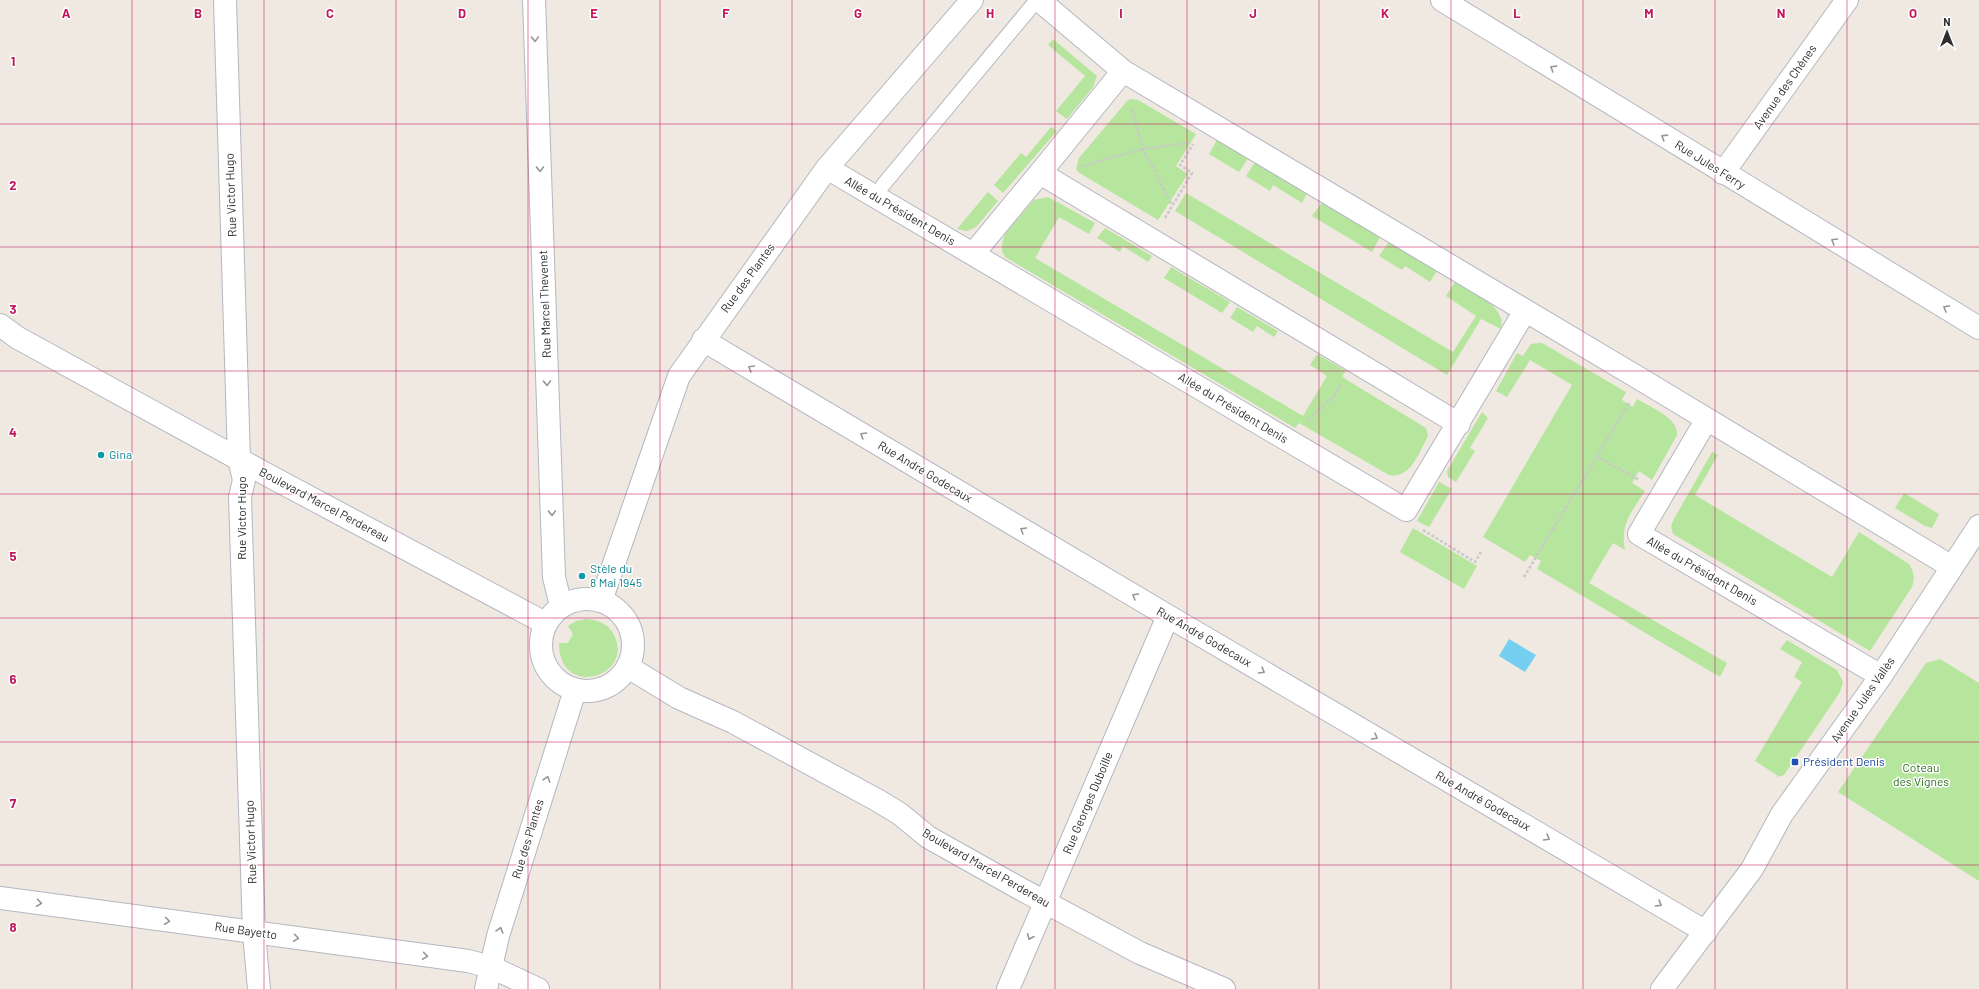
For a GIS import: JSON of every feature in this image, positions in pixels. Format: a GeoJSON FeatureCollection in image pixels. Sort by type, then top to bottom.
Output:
{"type":"FeatureCollection","features":[{"type":"Feature","properties":{"kind":"street","name":"Rue Victor Hugo"},"geometry":{"type":"LineString","coordinates":[[226,0],[239,459],[244,480],[240,496],[254,933],[259,989]]}},
{"type":"Feature","properties":{"kind":"street","name":"Rue Marcel Thevenet"},"geometry":{"type":"LineString","coordinates":[[534,0],[554,577],[561,606]]}},
{"type":"Feature","properties":{"kind":"street","name":"Rue des Plantes"},"geometry":{"type":"LineString","coordinates":[[601,601],[679,376],[826,168],[972,0]]}},
{"type":"Feature","properties":{"kind":"street"},"geometry":{"type":"LineString","coordinates":[[1038,0],[1123,71],[1707,419],[1952,567]]}},
{"type":"Feature","properties":{"kind":"street","name":"Rue Jules Ferry"},"geometry":{"type":"LineString","coordinates":[[1442,0],[1979,328]]}},
{"type":"Feature","properties":{"kind":"street","name":"Avenue des Chênes"},"geometry":{"type":"LineString","coordinates":[[1723,173],[1847,0]]}},
{"type":"Feature","properties":{"kind":"street"},"geometry":{"type":"LineString","coordinates":[[973,254],[1123,71]]}},
{"type":"Feature","properties":{"kind":"street","name":"Allée du Président Denis"},"geometry":{"type":"LineString","coordinates":[[826,168],[1406,510]]}},
{"type":"Feature","properties":{"kind":"street"},"geometry":{"type":"LineString","coordinates":[[1040,173],[1459,424]]}},
{"type":"Feature","properties":{"kind":"street"},"geometry":{"type":"LineString","coordinates":[[1406,510],[1459,424],[1525,311]]}},
{"type":"Feature","properties":{"kind":"street","name":"Boulevard Marcel Perdereau"},"geometry":{"type":"LineString","coordinates":[[0,326],[18,338],[239,459],[545,623]]}},
{"type":"Feature","properties":{"kind":"street","name":"Rue André Godecaux"},"geometry":{"type":"LineString","coordinates":[[703,340],[1168,616],[1706,932]]}},
{"type":"Feature","properties":{"kind":"street","name":"Allée du Président Denis"},"geometry":{"type":"LineString","coordinates":[[1707,419],[1639,534],[1880,676]]}},
{"type":"Feature","properties":{"kind":"street","name":"Avenue Jules Vallès"},"geometry":{"type":"LineString","coordinates":[[1662,989],[1752,869],[1786,808],[1880,676],[1979,526]]}},
{"type":"Feature","properties":{"kind":"street"},"geometry":{"type":"LineString","coordinates":[[587,599],[601,601],[613,607],[623,616],[630,627],[633,641],[633,654],[628,667],[619,680],[606,688],[590,692],[575,690],[562,685],[551,676],[544,664],[540,650],[541,637],[545,623],[561,606],[574,601],[587,599]]}},
{"type":"Feature","properties":{"kind":"street","name":"Rue Georges Duboille"},"geometry":{"type":"LineString","coordinates":[[1008,989],[1168,616]]}},
{"type":"Feature","properties":{"kind":"street","name":"Boulevard Marcel Perdereau"},"geometry":{"type":"LineString","coordinates":[[628,667],[679,698],[733,722],[878,800],[900,814],[928,837],[1140,953],[1224,989]]}},
{"type":"Feature","properties":{"kind":"street","name":"Rue des Plantes"},"geometry":{"type":"LineString","coordinates":[[486,989],[498,936],[575,690]]}},
{"type":"Feature","properties":{"kind":"street","name":"Rue Bayetto"},"geometry":{"type":"LineString","coordinates":[[0,898],[468,961],[491,968],[538,989]]}},
{"type":"Feature","properties":{"kind":"lane"},"geometry":{"type":"LineString","coordinates":[[883,185],[1038,0]]}},
{"type":"Feature","properties":{"kind":"path"},"geometry":{"type":"LineString","coordinates":[[1132,107],[1143,149],[1172,206]]}},
{"type":"Feature","properties":{"kind":"path"},"geometry":{"type":"LineString","coordinates":[[1076,167],[1104,161],[1143,149],[1195,142],[1203,147],[1216,126]]}},
{"type":"Feature","properties":{"kind":"path"},"geometry":{"type":"LineString","coordinates":[[1152,240],[1192,173],[1180,165],[1195,142]]}},
{"type":"Feature","properties":{"kind":"path"},"geometry":{"type":"LineString","coordinates":[[1287,439],[1334,396],[1354,361]]}},
{"type":"Feature","properties":{"kind":"path"},"geometry":{"type":"LineString","coordinates":[[1524,577],[1629,403]]}},
{"type":"Feature","properties":{"kind":"path"},"geometry":{"type":"LineString","coordinates":[[1596,456],[1636,478]]}},
{"type":"Feature","properties":{"kind":"path"},"geometry":{"type":"LineString","coordinates":[[1406,510],[1415,525],[1475,562],[1480,552]]}},
{"type":"Feature","properties":{"kind":"green space"},"geometry":{"type":"Polygon","coordinates":[[[1053,39],[1097,76],[1093,87],[1067,119],[1056,111],[1085,76],[1048,45],[1053,39]]]}},
{"type":"Feature","properties":{"kind":"green space"},"geometry":{"type":"Polygon","coordinates":[[[1131,99],[1138,100],[1196,134],[1176,166],[1188,174],[1158,220],[1078,172],[1076,169],[1079,158],[1127,101],[1131,99]]]}},
{"type":"Feature","properties":{"kind":"green space"},"geometry":{"type":"Polygon","coordinates":[[[1051,127],[1057,131],[1003,193],[994,185],[1021,153],[1026,157],[1051,127]]]}},
{"type":"Feature","properties":{"kind":"green space"},"geometry":{"type":"Polygon","coordinates":[[[1218,138],[1249,157],[1239,172],[1209,154],[1218,138]]]}},
{"type":"Feature","properties":{"kind":"green space"},"geometry":{"type":"Polygon","coordinates":[[[1255,162],[1307,193],[1302,203],[1273,185],[1270,191],[1246,176],[1255,162]]]}},
{"type":"Feature","properties":{"kind":"green space"},"geometry":{"type":"Polygon","coordinates":[[[988,192],[998,201],[976,227],[967,231],[957,229],[988,192]]]}},
{"type":"Feature","properties":{"kind":"green space"},"geometry":{"type":"Polygon","coordinates":[[[1186,193],[1453,352],[1476,316],[1446,296],[1455,282],[1486,300],[1493,306],[1499,313],[1501,329],[1481,319],[1447,375],[1175,211],[1186,193]]]}},
{"type":"Feature","properties":{"kind":"green space"},"geometry":{"type":"Polygon","coordinates":[[[1048,197],[1095,223],[1089,234],[1059,217],[1035,258],[1303,416],[1327,376],[1310,365],[1317,354],[1346,371],[1342,376],[1347,380],[1426,428],[1428,436],[1413,463],[1403,473],[1389,475],[1299,423],[1295,428],[1005,257],[1002,251],[1002,244],[1005,234],[1034,200],[1048,197]]]}},
{"type":"Feature","properties":{"kind":"green space"},"geometry":{"type":"Polygon","coordinates":[[[1323,201],[1380,237],[1372,252],[1312,216],[1323,201]]]}},
{"type":"Feature","properties":{"kind":"green space"},"geometry":{"type":"Polygon","coordinates":[[[1105,228],[1152,256],[1148,262],[1123,246],[1120,252],[1097,238],[1105,228]]]}},
{"type":"Feature","properties":{"kind":"green space"},"geometry":{"type":"Polygon","coordinates":[[[1389,242],[1437,271],[1430,282],[1405,266],[1402,270],[1379,256],[1389,242]]]}},
{"type":"Feature","properties":{"kind":"green space"},"geometry":{"type":"Polygon","coordinates":[[[1171,267],[1230,302],[1222,313],[1164,278],[1171,267]]]}},
{"type":"Feature","properties":{"kind":"green space"},"geometry":{"type":"Polygon","coordinates":[[[1237,307],[1278,331],[1274,337],[1257,326],[1253,332],[1230,318],[1237,307]]]}},
{"type":"Feature","properties":{"kind":"green space"},"geometry":{"type":"Polygon","coordinates":[[[1542,343],[1626,392],[1622,400],[1633,407],[1637,399],[1656,409],[1669,418],[1673,423],[1677,435],[1652,480],[1639,471],[1632,483],[1645,491],[1631,512],[1625,525],[1625,550],[1613,543],[1589,583],[1727,663],[1720,677],[1537,569],[1541,561],[1530,555],[1525,562],[1483,537],[1572,385],[1530,360],[1507,397],[1496,391],[1517,353],[1523,356],[1531,344],[1542,343]]]}},
{"type":"Feature","properties":{"kind":"green space"},"geometry":{"type":"Polygon","coordinates":[[[1482,412],[1488,418],[1470,448],[1475,451],[1456,482],[1448,477],[1447,471],[1482,412]]]}},
{"type":"Feature","properties":{"kind":"green space"},"geometry":{"type":"Polygon","coordinates":[[[1712,452],[1718,455],[1695,495],[1832,577],[1859,532],[1909,564],[1914,575],[1912,587],[1870,651],[1673,534],[1671,526],[1674,519],[1712,452]]]}},
{"type":"Feature","properties":{"kind":"green space"},"geometry":{"type":"Polygon","coordinates":[[[1439,482],[1452,489],[1429,527],[1417,521],[1439,482]]]}},
{"type":"Feature","properties":{"kind":"green space"},"geometry":{"type":"Polygon","coordinates":[[[1904,493],[1939,514],[1932,528],[1925,526],[1895,508],[1904,493]]]}},
{"type":"Feature","properties":{"kind":"green space"},"geometry":{"type":"Polygon","coordinates":[[[1413,528],[1477,566],[1464,589],[1400,552],[1413,528]]]}},
{"type":"Feature","properties":{"kind":"green space"},"geometry":{"type":"Polygon","coordinates":[[[586,619],[599,621],[606,625],[614,635],[618,650],[614,662],[606,671],[594,676],[582,677],[571,672],[562,661],[559,643],[568,643],[573,634],[568,626],[576,621],[586,619]]]}},
{"type":"Feature","properties":{"kind":"green space"},"geometry":{"type":"Polygon","coordinates":[[[1787,640],[1837,670],[1843,682],[1840,692],[1784,775],[1777,777],[1777,775],[1755,761],[1802,682],[1794,677],[1802,662],[1780,649],[1787,640]]]}},
{"type":"Feature","properties":{"kind":"green space","name":"Coteau des Vignes"},"geometry":{"type":"Polygon","coordinates":[[[1940,659],[1979,683],[1979,881],[1838,792],[1926,663],[1940,659]]]}},
{"type":"Feature","properties":{"kind":"water"},"geometry":{"type":"Polygon","coordinates":[[[1509,639],[1536,655],[1525,672],[1499,656],[1509,639]]]}},
{"type":"Feature","properties":{"kind":"place","name":"Gina"},"geometry":{"type":"Point","coordinates":[101,455]}},
{"type":"Feature","properties":{"kind":"place","name":"Stèle du 8 Mai 1945"},"geometry":{"type":"Point","coordinates":[582,576]}},
{"type":"Feature","properties":{"kind":"place","name":"Président Denis"},"geometry":{"type":"Point","coordinates":[1795,762]}}]}
